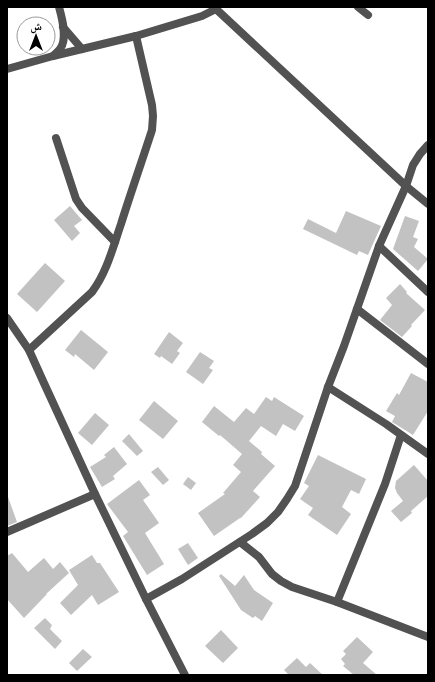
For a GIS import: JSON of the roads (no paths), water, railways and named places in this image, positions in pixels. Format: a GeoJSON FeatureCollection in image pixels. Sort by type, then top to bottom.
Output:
{"type":"FeatureCollection","features":[{"type":"Feature","properties":{"kind":"street"},"geometry":{"type":"LineString","coordinates":[[56,53],[62,45],[64,33],[59,7]]}},
{"type":"Feature","properties":{"kind":"street"},"geometry":{"type":"LineString","coordinates":[[358,7],[368,15]]}},
{"type":"Feature","properties":{"kind":"street"},"geometry":{"type":"LineString","coordinates":[[56,55],[136,36],[202,16],[216,8],[406,186],[428,204]]}},
{"type":"Feature","properties":{"kind":"street"},"geometry":{"type":"LineString","coordinates":[[63,27],[82,49]]}},
{"type":"Feature","properties":{"kind":"street"},"geometry":{"type":"LineString","coordinates":[[29,350],[92,292],[103,275],[115,242],[152,130],[152,105],[136,36]]}},
{"type":"Feature","properties":{"kind":"street"},"geometry":{"type":"LineString","coordinates":[[7,69],[53,56]]}},
{"type":"Feature","properties":{"kind":"street"},"geometry":{"type":"LineString","coordinates":[[56,138],[76,199],[82,208],[115,242]]}},
{"type":"Feature","properties":{"kind":"street"},"geometry":{"type":"LineString","coordinates":[[146,599],[182,579],[267,523],[278,512],[287,499],[295,486],[328,387],[379,246],[406,186],[413,165],[428,144]]}},
{"type":"Feature","properties":{"kind":"street"},"geometry":{"type":"LineString","coordinates":[[379,246],[428,292]]}},
{"type":"Feature","properties":{"kind":"street"},"geometry":{"type":"LineString","coordinates":[[357,309],[428,364]]}},
{"type":"Feature","properties":{"kind":"street"},"geometry":{"type":"LineString","coordinates":[[7,318],[29,350],[95,494],[185,675]]}},
{"type":"Feature","properties":{"kind":"street"},"geometry":{"type":"LineString","coordinates":[[328,387],[401,435],[427,450]]}},
{"type":"Feature","properties":{"kind":"street"},"geometry":{"type":"LineString","coordinates":[[336,602],[385,484],[401,435]]}},
{"type":"Feature","properties":{"kind":"street"},"geometry":{"type":"LineString","coordinates":[[7,532],[95,494]]}},
{"type":"Feature","properties":{"kind":"street"},"geometry":{"type":"LineString","coordinates":[[240,542],[259,557],[272,574],[292,587],[428,637]]}}]}
